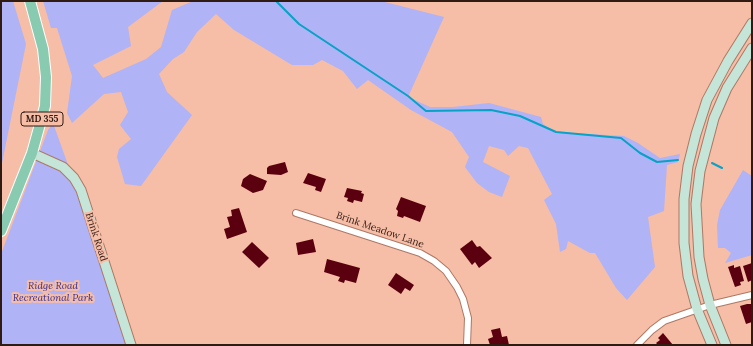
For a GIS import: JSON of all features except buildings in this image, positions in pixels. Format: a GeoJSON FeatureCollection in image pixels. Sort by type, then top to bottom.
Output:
{"type":"FeatureCollection","features":[{"type":"Feature","properties":{"kind":"main road","name":"MD 355"},"geometry":{"type":"LineString","coordinates":[[1,231],[32,153],[45,106],[46,77],[43,49],[30,1]]}},
{"type":"Feature","properties":{"kind":"main road"},"geometry":{"type":"LineString","coordinates":[[712,345],[697,309],[688,276],[684,243],[684,199],[688,166],[696,134],[708,100],[728,61],[752,23]]}},
{"type":"Feature","properties":{"kind":"main road"},"geometry":{"type":"LineString","coordinates":[[726,345],[710,306],[699,257],[696,231],[696,204],[700,171],[714,118],[727,88],[752,48]]}},
{"type":"Feature","properties":{"kind":"main road","name":"Brink Road"},"geometry":{"type":"LineString","coordinates":[[32,153],[63,167],[74,178],[81,190],[131,345]]}},
{"type":"Feature","properties":{"kind":"street","name":"Brink Meadow Lane"},"geometry":{"type":"LineString","coordinates":[[296,213],[420,253],[434,261],[450,276],[458,287],[463,299],[468,318],[467,345]]}},
{"type":"Feature","properties":{"kind":"street"},"geometry":{"type":"LineString","coordinates":[[637,345],[652,330],[664,321],[697,309],[752,295]]}},
{"type":"Feature","properties":{"kind":"green space"},"geometry":{"type":"Polygon","coordinates":[[[1,1],[13,1],[26,44],[1,168],[1,1]]]}},
{"type":"Feature","properties":{"kind":"green space"},"geometry":{"type":"Polygon","coordinates":[[[43,1],[163,1],[128,27],[131,46],[93,65],[103,78],[146,59],[161,47],[172,10],[193,1],[381,1],[444,17],[408,97],[430,107],[453,107],[489,103],[541,117],[543,124],[556,132],[624,136],[638,143],[660,158],[680,154],[678,162],[667,165],[664,211],[648,217],[655,267],[627,300],[616,288],[595,253],[590,253],[568,241],[566,249],[560,252],[556,224],[544,200],[552,194],[528,148],[519,146],[508,156],[504,150],[489,146],[483,162],[510,176],[502,197],[489,192],[477,183],[465,167],[469,157],[452,132],[411,110],[368,80],[357,89],[343,71],[322,60],[313,65],[292,65],[234,30],[216,14],[197,32],[184,52],[173,59],[159,74],[167,92],[192,115],[141,186],[125,184],[117,157],[119,149],[131,139],[120,125],[128,112],[121,92],[104,94],[72,123],[67,113],[72,76],[57,28],[51,28],[43,1]]]}},
{"type":"Feature","properties":{"kind":"green space","name":"Ridge Road Recreational Park"},"geometry":{"type":"Polygon","coordinates":[[[53,123],[81,201],[127,345],[1,345],[1,254],[48,130],[53,123]]]}},
{"type":"Feature","properties":{"kind":"green space"},"geometry":{"type":"Polygon","coordinates":[[[743,170],[752,176],[752,255],[725,263],[731,253],[725,248],[718,248],[717,225],[720,210],[743,170]]]}},
{"type":"Feature","properties":{"kind":"waterway"},"geometry":{"type":"LineString","coordinates":[[276,1],[299,24],[408,96],[426,111],[491,110],[520,116],[556,132],[621,138],[640,153],[657,162],[678,160]]}},
{"type":"Feature","properties":{"kind":"waterway"},"geometry":{"type":"LineString","coordinates":[[712,163],[722,168]]}}]}
